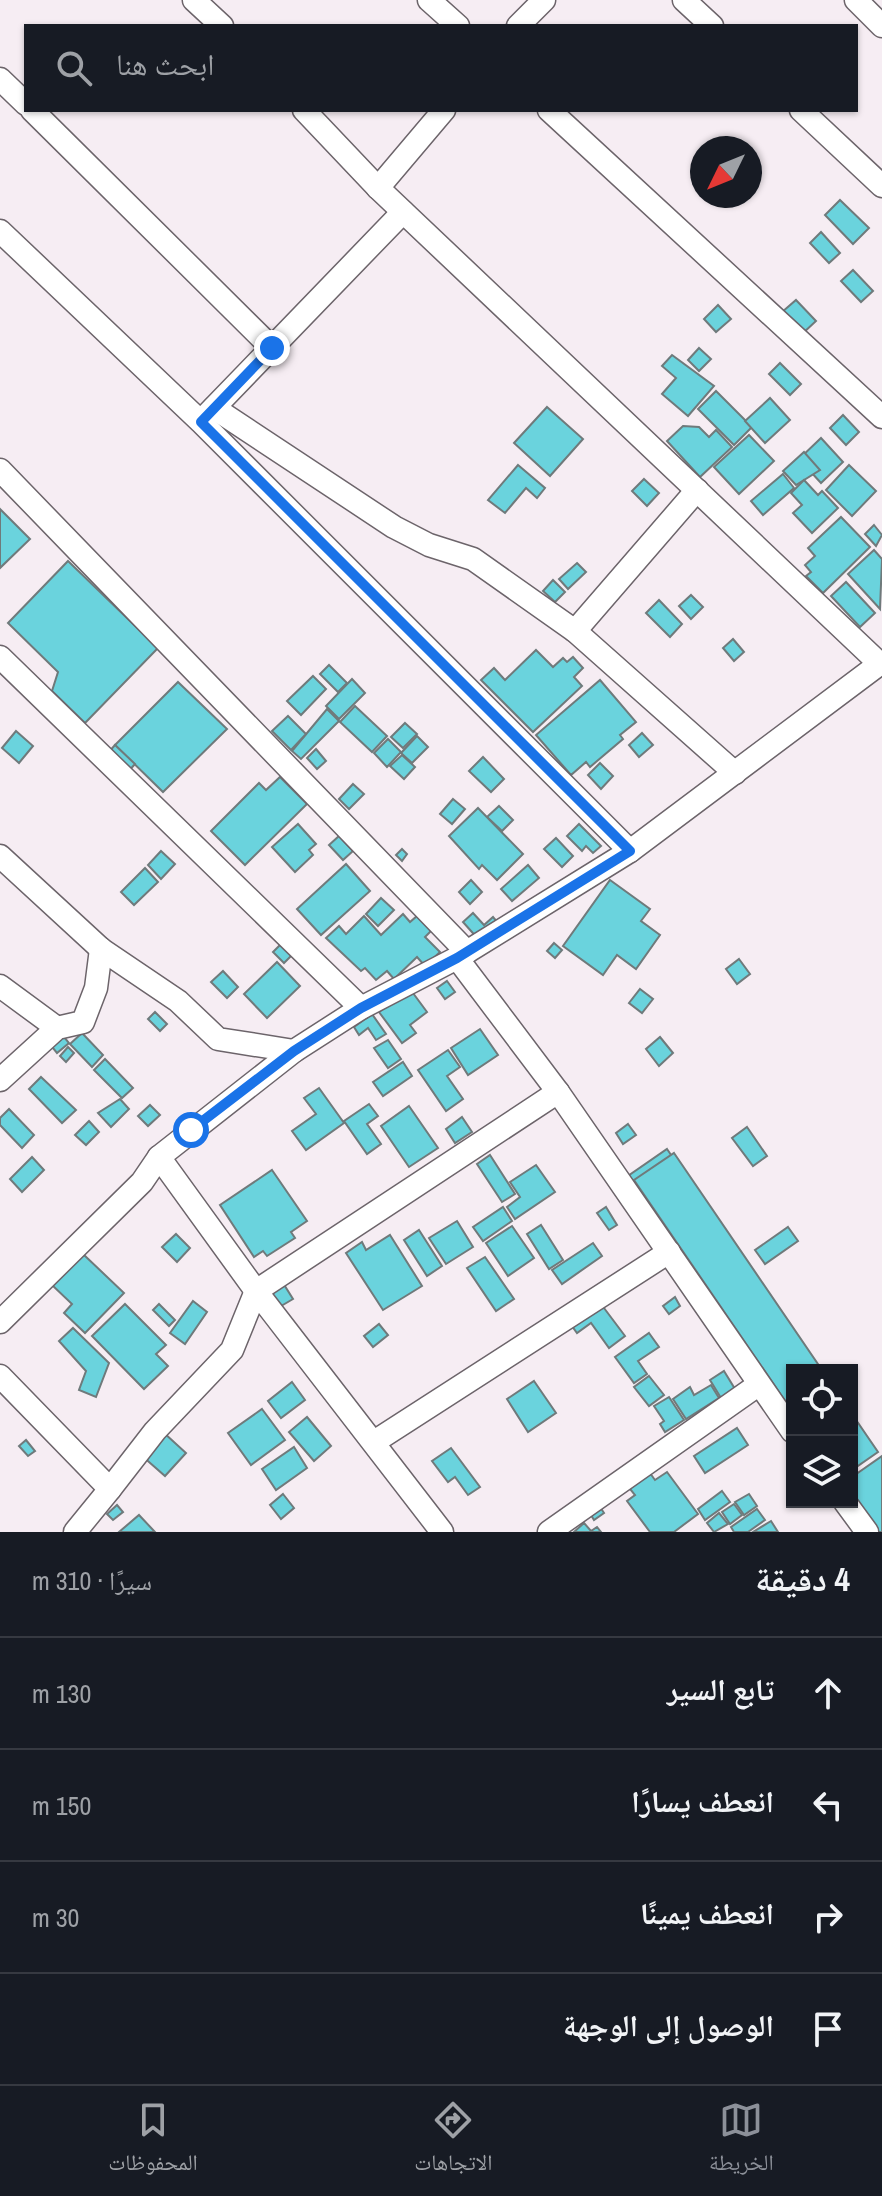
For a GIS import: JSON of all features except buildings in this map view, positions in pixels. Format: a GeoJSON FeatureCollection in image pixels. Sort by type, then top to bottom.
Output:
{"type":"FeatureCollection","features":[{"type":"Feature","properties":{"kind":"street"},"geometry":{"type":"LineString","coordinates":[[194,0],[220,24]]}},
{"type":"Feature","properties":{"kind":"street"},"geometry":{"type":"LineString","coordinates":[[429,0],[456,24]]}},
{"type":"Feature","properties":{"kind":"street"},"geometry":{"type":"LineString","coordinates":[[520,24],[544,0]]}},
{"type":"Feature","properties":{"kind":"street"},"geometry":{"type":"LineString","coordinates":[[684,0],[710,24]]}},
{"type":"Feature","properties":{"kind":"street"},"geometry":{"type":"LineString","coordinates":[[856,0],[882,26]]}},
{"type":"Feature","properties":{"kind":"street"},"geometry":{"type":"LineString","coordinates":[[0,79],[24,102]]}},
{"type":"Feature","properties":{"kind":"street"},"geometry":{"type":"LineString","coordinates":[[34,112],[272,348]]}},
{"type":"Feature","properties":{"kind":"street"},"geometry":{"type":"LineString","coordinates":[[0,1322],[142,1182],[159,1157],[294,1051],[361,1008],[462,955],[630,851],[881,663],[403,212],[306,112]]}},
{"type":"Feature","properties":{"kind":"street"},"geometry":{"type":"LineString","coordinates":[[378,188],[442,112]]}},
{"type":"Feature","properties":{"kind":"street"},"geometry":{"type":"LineString","coordinates":[[551,112],[882,417]]}},
{"type":"Feature","properties":{"kind":"street"},"geometry":{"type":"LineString","coordinates":[[803,112],[882,186]]}},
{"type":"Feature","properties":{"kind":"street"},"geometry":{"type":"LineString","coordinates":[[207,415],[403,212]]}},
{"type":"Feature","properties":{"kind":"street"},"geometry":{"type":"LineString","coordinates":[[0,231],[207,415],[630,851]]}},
{"type":"Feature","properties":{"kind":"street"},"geometry":{"type":"LineString","coordinates":[[207,415],[394,527],[429,545],[473,559],[575,631],[735,773]]}},
{"type":"Feature","properties":{"kind":"street"},"geometry":{"type":"LineString","coordinates":[[0,470],[462,955],[786,1423]]}},
{"type":"Feature","properties":{"kind":"street"},"geometry":{"type":"LineString","coordinates":[[575,631],[697,490]]}},
{"type":"Feature","properties":{"kind":"street"},"geometry":{"type":"LineString","coordinates":[[0,657],[361,1008]]}},
{"type":"Feature","properties":{"kind":"street"},"geometry":{"type":"LineString","coordinates":[[0,856],[101,949],[178,1001],[218,1039],[294,1051]]}},
{"type":"Feature","properties":{"kind":"street"},"geometry":{"type":"LineString","coordinates":[[0,1080],[57,1028],[83,1022],[96,988],[101,949]]}},
{"type":"Feature","properties":{"kind":"street"},"geometry":{"type":"LineString","coordinates":[[0,986],[57,1028]]}},
{"type":"Feature","properties":{"kind":"street"},"geometry":{"type":"LineString","coordinates":[[75,1532],[155,1431],[232,1350],[256,1291],[558,1092]]}},
{"type":"Feature","properties":{"kind":"street"},"geometry":{"type":"LineString","coordinates":[[159,1157],[256,1291],[442,1532]]}},
{"type":"Feature","properties":{"kind":"street"},"geometry":{"type":"LineString","coordinates":[[374,1442],[669,1252]]}},
{"type":"Feature","properties":{"kind":"street"},"geometry":{"type":"LineString","coordinates":[[0,1376],[110,1489]]}},
{"type":"Feature","properties":{"kind":"street"},"geometry":{"type":"LineString","coordinates":[[549,1532],[758,1385]]}},
{"type":"Feature","properties":{"kind":"street"},"geometry":{"type":"LineString","coordinates":[[849,1508],[867,1532]]}},
{"type":"Feature","properties":{"kind":"route"},"geometry":{"type":"LineString","coordinates":[[191,1130],[294,1051],[361,1008],[457,958],[630,851],[201,422],[272,348]]}}]}
